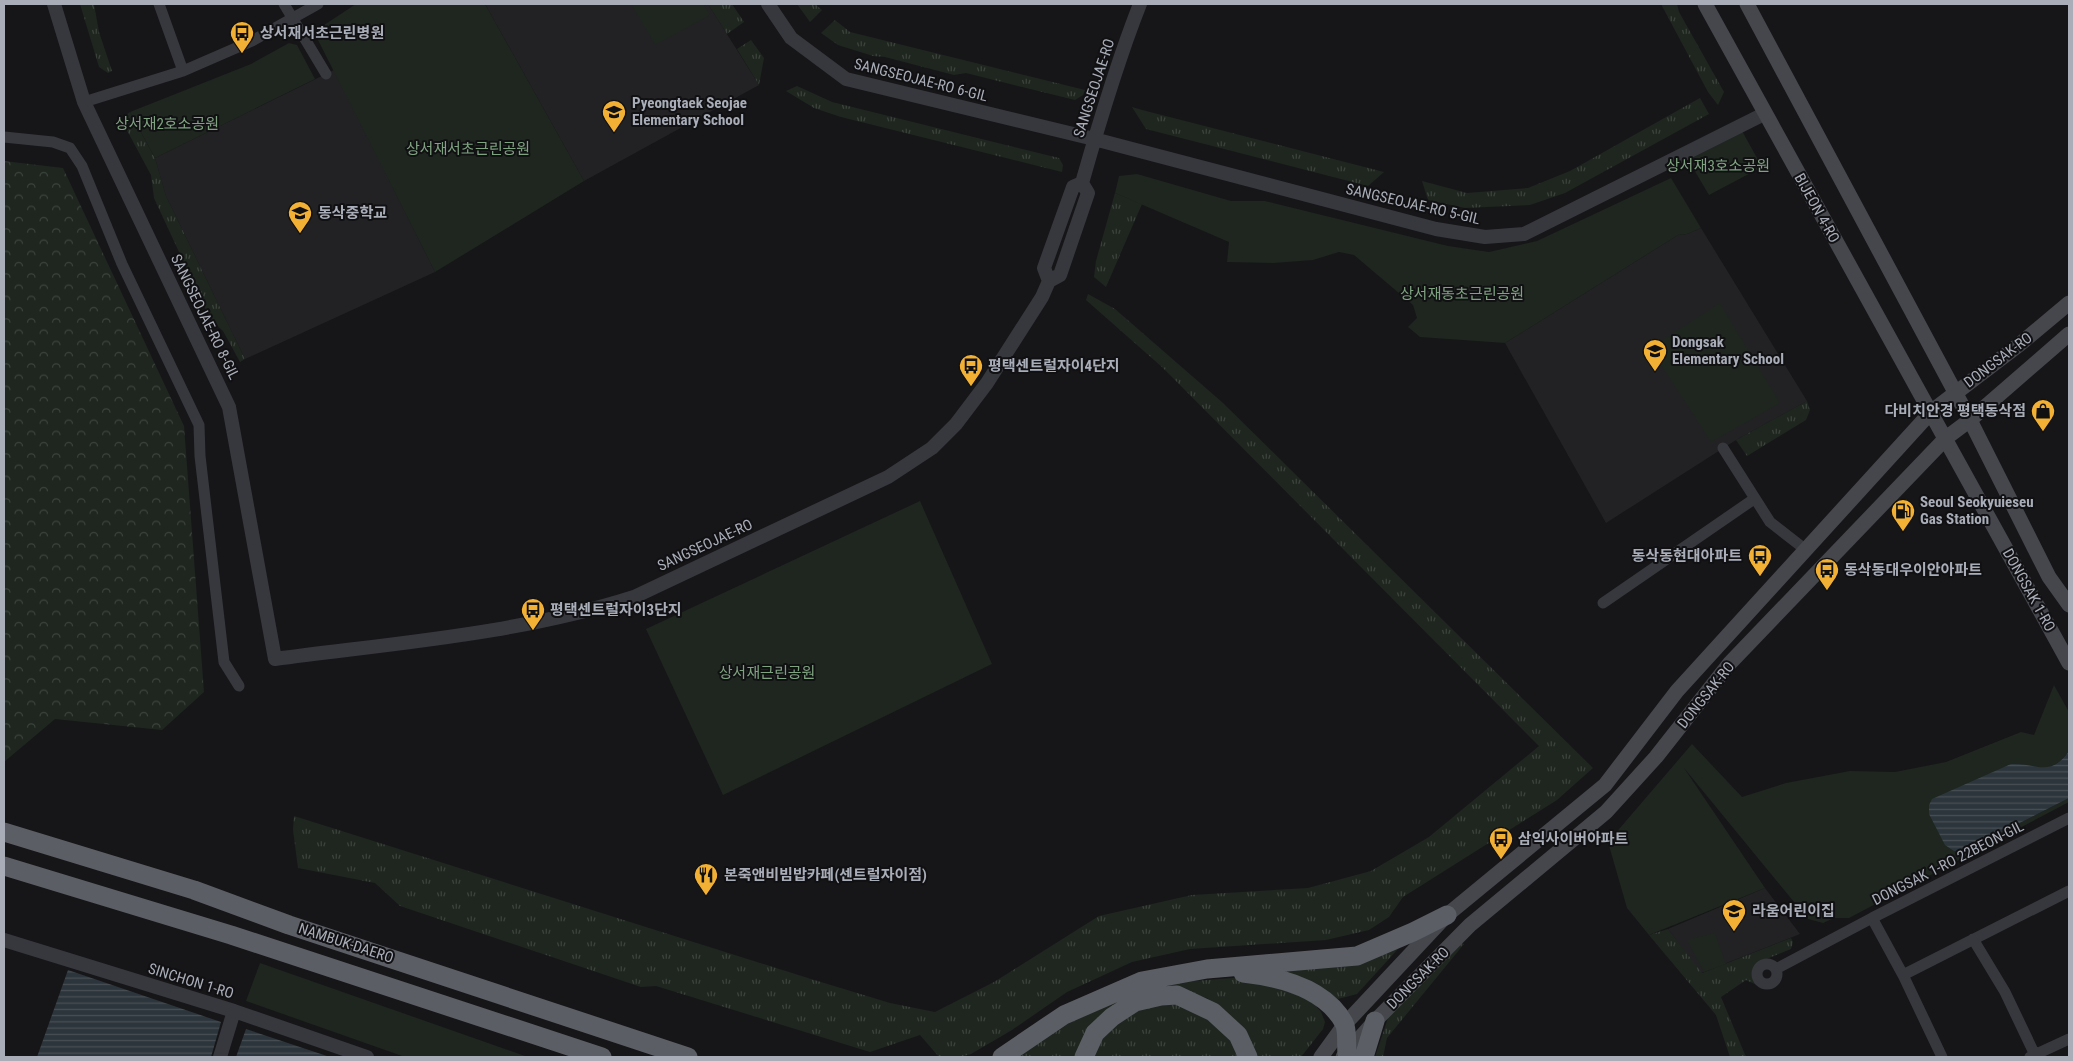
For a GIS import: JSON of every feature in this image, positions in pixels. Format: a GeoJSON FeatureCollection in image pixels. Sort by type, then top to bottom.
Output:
{"type":"FeatureCollection","features":[{"type":"Feature","properties":{"kind":"highway","name":"NAMBUK-DAERO"},"geometry":{"type":"LineString","coordinates":[[4,832],[194,890],[289,925],[688,1057]]}},
{"type":"Feature","properties":{"kind":"highway","name":"NAMBUK-DAERO"},"geometry":{"type":"LineString","coordinates":[[4,866],[231,935],[602,1057]]}},
{"type":"Feature","properties":{"kind":"highway"},"geometry":{"type":"LineString","coordinates":[[1002,1057],[1064,1015],[1142,981],[1207,969],[1358,956],[1414,932],[1447,915]]}},
{"type":"Feature","properties":{"kind":"highway"},"geometry":{"type":"LineString","coordinates":[[1207,969],[1259,975],[1292,982],[1329,1003],[1345,1024],[1351,1056]]}},
{"type":"Feature","properties":{"kind":"highway"},"geometry":{"type":"LineString","coordinates":[[1084,1057],[1095,1033],[1112,1017],[1135,1002],[1161,996],[1177,995],[1213,1012],[1238,1035],[1248,1057]]}},
{"type":"Feature","properties":{"kind":"highway"},"geometry":{"type":"LineString","coordinates":[[1351,1056],[1375,1022]]}},
{"type":"Feature","properties":{"kind":"main road","name":"BIJEON 4-RO"},"geometry":{"type":"LineString","coordinates":[[1704,4],[1932,411]]}},
{"type":"Feature","properties":{"kind":"main road"},"geometry":{"type":"LineString","coordinates":[[1747,4],[1955,393]]}},
{"type":"Feature","properties":{"kind":"main road","name":"DONGSAK-RO"},"geometry":{"type":"LineString","coordinates":[[1321,1057],[1345,1024],[1447,915],[1605,785],[1678,692],[1932,411],[2020,344],[2069,303]]}},
{"type":"Feature","properties":{"kind":"main road","name":"DONGSAK-RO"},"geometry":{"type":"LineString","coordinates":[[1375,1022],[1470,925],[1606,812],[1656,757],[1730,663],[1946,438],[1970,420],[2069,334]]}},
{"type":"Feature","properties":{"kind":"main road","name":"DONGSAK 1-RO"},"geometry":{"type":"LineString","coordinates":[[1955,393],[2049,576],[2069,604]]}},
{"type":"Feature","properties":{"kind":"main road","name":"DONGSAK 1-RO"},"geometry":{"type":"LineString","coordinates":[[1932,411],[2069,663]]}},
{"type":"Feature","properties":{"kind":"street","name":"SANGSEOJAE-RO 8-GIL"},"geometry":{"type":"LineString","coordinates":[[54,4],[84,102],[229,408],[275,659]]}},
{"type":"Feature","properties":{"kind":"street"},"geometry":{"type":"LineString","coordinates":[[159,4],[183,71]]}},
{"type":"Feature","properties":{"kind":"street"},"geometry":{"type":"LineString","coordinates":[[284,4],[326,74]]}},
{"type":"Feature","properties":{"kind":"street"},"geometry":{"type":"LineString","coordinates":[[84,102],[183,71],[252,41],[318,4]]}},
{"type":"Feature","properties":{"kind":"street","name":"SANGSEOJAE-RO 6-GIL"},"geometry":{"type":"LineString","coordinates":[[768,4],[791,38],[846,79],[1094,139]]}},
{"type":"Feature","properties":{"kind":"street","name":"SANGSEOJAE-RO"},"geometry":{"type":"LineString","coordinates":[[275,659],[531,624],[596,609],[634,597],[888,477],[932,448],[956,424],[987,383],[1042,297],[1049,282],[1060,275],[1088,193],[1082,183],[1094,139],[1125,41],[1140,4]]}},
{"type":"Feature","properties":{"kind":"street","name":"SANGSEOJAE-RO 5-GIL"},"geometry":{"type":"LineString","coordinates":[[1094,139],[1436,229],[1485,238],[1524,234],[1764,114]]}},
{"type":"Feature","properties":{"kind":"street"},"geometry":{"type":"LineString","coordinates":[[4,137],[53,142],[70,148],[82,166],[122,264],[199,425],[200,456],[224,662],[239,686]]}},
{"type":"Feature","properties":{"kind":"street"},"geometry":{"type":"LineString","coordinates":[[1723,448],[1770,522],[1806,550]]}},
{"type":"Feature","properties":{"kind":"street"},"geometry":{"type":"LineString","coordinates":[[1603,603],[1754,499]]}},
{"type":"Feature","properties":{"kind":"street","name":"DONGSAK 1-RO 22BEON-GIL"},"geometry":{"type":"LineString","coordinates":[[1942,1057],[1903,975],[1872,918],[2069,818]]}},
{"type":"Feature","properties":{"kind":"street"},"geometry":{"type":"LineString","coordinates":[[1903,975],[2069,891]]}},
{"type":"Feature","properties":{"kind":"street"},"geometry":{"type":"LineString","coordinates":[[1776,969],[1872,918]]}},
{"type":"Feature","properties":{"kind":"street"},"geometry":{"type":"LineString","coordinates":[[1973,939],[2005,992],[2032,1056],[2069,1039]]}},
{"type":"Feature","properties":{"kind":"street","name":"SINCHON 1-RO"},"geometry":{"type":"LineString","coordinates":[[4,940],[234,1011],[367,1057]]}},
{"type":"Feature","properties":{"kind":"street"},"geometry":{"type":"LineString","coordinates":[[220,1057],[234,1011]]}},
{"type":"Feature","properties":{"kind":"shaded area","name":"Pyeongtaek Seojae Elementary School"},"geometry":{"type":"Polygon","coordinates":[[[485,4],[708,4],[759,85],[584,181],[485,4]]]}},
{"type":"Feature","properties":{"kind":"shaded area","name":"동삭중학교"},"geometry":{"type":"Polygon","coordinates":[[[334,70],[435,272],[245,359],[166,196],[155,158],[334,70]]]}},
{"type":"Feature","properties":{"kind":"shaded area","name":"Dongsak Elementary School"},"geometry":{"type":"Polygon","coordinates":[[[1701,228],[1807,401],[1736,440],[1606,523],[1505,343],[1678,235],[1687,234],[1701,228]]]}},
{"type":"Feature","properties":{"kind":"shaded area"},"geometry":{"type":"Polygon","coordinates":[[[2069,751],[2069,798],[1967,850],[1954,851],[1945,845],[1929,814],[1929,805],[1932,799],[2011,764],[2049,767],[2056,764],[2069,751]]]}},
{"type":"Feature","properties":{"kind":"shaded area","name":"라움어린이집"},"geometry":{"type":"Polygon","coordinates":[[[1765,888],[1800,934],[1701,973],[1668,929],[1765,888]]]}},
{"type":"Feature","properties":{"kind":"shaded area"},"geometry":{"type":"Polygon","coordinates":[[[68,970],[221,1022],[211,1057],[37,1057],[68,970]]]}},
{"type":"Feature","properties":{"kind":"shaded area"},"geometry":{"type":"Polygon","coordinates":[[[246,1029],[330,1057],[236,1057],[246,1029]]]}},
{"type":"Feature","properties":{"kind":"green space"},"geometry":{"type":"Polygon","coordinates":[[[80,4],[94,4],[99,32],[112,71],[108,73],[99,67],[80,4]]]}},
{"type":"Feature","properties":{"kind":"green space","name":"상서재서초근린공원"},"geometry":{"type":"Polygon","coordinates":[[[356,4],[485,4],[584,181],[435,272],[318,40],[321,27],[356,4]]]}},
{"type":"Feature","properties":{"kind":"green space"},"geometry":{"type":"Polygon","coordinates":[[[631,4],[703,4],[710,15],[655,45],[631,4]]]}},
{"type":"Feature","properties":{"kind":"green space"},"geometry":{"type":"Polygon","coordinates":[[[708,4],[732,4],[744,22],[727,34],[708,4]]]}},
{"type":"Feature","properties":{"kind":"green space"},"geometry":{"type":"Polygon","coordinates":[[[797,4],[815,4],[822,10],[810,22],[797,4]]]}},
{"type":"Feature","properties":{"kind":"green space"},"geometry":{"type":"Polygon","coordinates":[[[1661,4],[1677,4],[1679,12],[1724,92],[1718,105],[1708,92],[1661,4]]]}},
{"type":"Feature","properties":{"kind":"green space"},"geometry":{"type":"Polygon","coordinates":[[[835,20],[850,32],[1085,90],[1083,95],[1075,100],[966,73],[954,75],[885,57],[873,56],[838,45],[821,33],[835,20]]]}},
{"type":"Feature","properties":{"kind":"green space"},"geometry":{"type":"Polygon","coordinates":[[[751,40],[764,58],[759,85],[737,49],[751,40]]]}},
{"type":"Feature","properties":{"kind":"green space","name":"상서재2호소공원"},"geometry":{"type":"Polygon","coordinates":[[[289,43],[297,45],[315,79],[155,158],[130,112],[251,64],[289,43]]]}},
{"type":"Feature","properties":{"kind":"green space"},"geometry":{"type":"Polygon","coordinates":[[[797,86],[832,102],[1059,158],[1063,165],[1062,172],[841,117],[814,108],[786,91],[797,86]]]}},
{"type":"Feature","properties":{"kind":"green space"},"geometry":{"type":"Polygon","coordinates":[[[1700,98],[1709,114],[1565,193],[1530,205],[1465,208],[1428,200],[1422,181],[1467,193],[1528,188],[1570,171],[1700,98]]]}},
{"type":"Feature","properties":{"kind":"green space"},"geometry":{"type":"Polygon","coordinates":[[[1132,107],[1384,172],[1368,186],[1146,129],[1132,107]]]}},
{"type":"Feature","properties":{"kind":"green space"},"geometry":{"type":"Polygon","coordinates":[[[130,112],[155,158],[166,196],[245,359],[240,362],[223,331],[210,319],[154,198],[151,175],[123,123],[126,115],[130,112]]]}},
{"type":"Feature","properties":{"kind":"green space","name":"상서재3호소공원"},"geometry":{"type":"Polygon","coordinates":[[[1741,129],[1762,167],[1709,195],[1687,158],[1741,129]]]}},
{"type":"Feature","properties":{"kind":"green space"},"geometry":{"type":"Polygon","coordinates":[[[4,161],[63,168],[184,426],[204,692],[162,730],[55,719],[4,762],[4,161]]]}},
{"type":"Feature","properties":{"kind":"green space","name":"상서재동초근린공원"},"geometry":{"type":"Polygon","coordinates":[[[1137,174],[1231,201],[1265,201],[1448,246],[1489,252],[1537,241],[1671,178],[1701,228],[1687,234],[1678,235],[1505,343],[1420,337],[1408,327],[1417,318],[1413,305],[1354,255],[1339,252],[1313,260],[1274,263],[1227,262],[1229,242],[1115,193],[1119,176],[1137,174]]]}},
{"type":"Feature","properties":{"kind":"green space"},"geometry":{"type":"Polygon","coordinates":[[[1115,193],[1142,204],[1106,287],[1094,277],[1096,261],[1115,193]]]}},
{"type":"Feature","properties":{"kind":"green space"},"geometry":{"type":"Polygon","coordinates":[[[1088,294],[1115,309],[1223,403],[1593,768],[1557,800],[1403,897],[1389,917],[1369,930],[1326,940],[1190,949],[1132,962],[1067,992],[1012,1030],[971,1054],[960,1057],[939,1057],[920,1035],[870,1052],[656,986],[641,987],[400,906],[375,883],[298,868],[293,830],[294,816],[811,979],[890,1003],[935,1012],[994,982],[1099,916],[1192,895],[1308,888],[1371,871],[1429,837],[1539,746],[1162,367],[1086,300],[1088,294]]]}},
{"type":"Feature","properties":{"kind":"green space"},"geometry":{"type":"Polygon","coordinates":[[[1720,303],[1780,403],[1711,442],[1650,348],[1720,303]]]}},
{"type":"Feature","properties":{"kind":"green space"},"geometry":{"type":"Polygon","coordinates":[[[1807,401],[1810,410],[1806,420],[1747,456],[1736,440],[1807,401]]]}},
{"type":"Feature","properties":{"kind":"green space","name":"상서재근린공원"},"geometry":{"type":"Polygon","coordinates":[[[920,501],[992,664],[723,795],[646,629],[920,501]]]}},
{"type":"Feature","properties":{"kind":"green space"},"geometry":{"type":"Polygon","coordinates":[[[2054,685],[2069,712],[2069,751],[2062,759],[2050,767],[2034,767],[1961,851],[1967,850],[2069,798],[2069,802],[1849,918],[1834,918],[1823,923],[1808,919],[1684,768],[1765,888],[1649,935],[1627,908],[1608,842],[1692,744],[1742,797],[1786,783],[1850,771],[1895,772],[1946,762],[2021,732],[2034,735],[2054,685]]]}},
{"type":"Feature","properties":{"kind":"green space"},"geometry":{"type":"Polygon","coordinates":[[[1668,929],[1702,973],[1791,938],[1793,942],[1791,949],[1759,962],[1755,974],[1759,986],[1746,980],[1721,997],[1746,1057],[1730,1057],[1716,1015],[1649,935],[1668,929]]]}},
{"type":"Feature","properties":{"kind":"green space"},"geometry":{"type":"Polygon","coordinates":[[[1715,933],[1726,964],[1704,972],[1687,940],[1715,933]]]}},
{"type":"Feature","properties":{"kind":"green space"},"geometry":{"type":"Polygon","coordinates":[[[1459,941],[1464,944],[1387,1038],[1383,1057],[1375,1057],[1389,1015],[1459,941]]]}},
{"type":"Feature","properties":{"kind":"green space"},"geometry":{"type":"Polygon","coordinates":[[[1398,949],[1357,994],[1338,999],[1314,985],[1280,972],[1339,966],[1398,949]]]}},
{"type":"Feature","properties":{"kind":"green space"},"geometry":{"type":"Polygon","coordinates":[[[260,963],[528,1057],[405,1057],[246,1001],[260,963]]]}},
{"type":"Feature","properties":{"kind":"green space"},"geometry":{"type":"Polygon","coordinates":[[[1245,977],[1310,999],[1321,1012],[1325,1022],[1323,1029],[1301,1057],[1255,1057],[1222,1010],[1207,998],[1178,989],[1154,991],[1077,1057],[1016,1057],[1063,1025],[1134,991],[1181,982],[1245,977]]]}},
{"type":"Feature","properties":{"kind":"green space"},"geometry":{"type":"Polygon","coordinates":[[[1160,1003],[1182,1004],[1207,1017],[1229,1035],[1238,1057],[1092,1057],[1098,1041],[1130,1010],[1160,1003]]]}},
{"type":"Feature","properties":{"kind":"place","name":"상서재서초근린병원"},"geometry":{"type":"Point","coordinates":[242,54]}},
{"type":"Feature","properties":{"kind":"place","name":"Pyeongtaek Seojae Elementary School"},"geometry":{"type":"Point","coordinates":[614,133]}},
{"type":"Feature","properties":{"kind":"place","name":"동삭중학교"},"geometry":{"type":"Point","coordinates":[300,234]}},
{"type":"Feature","properties":{"kind":"place","name":"Dongsak Elementary School"},"geometry":{"type":"Point","coordinates":[1655,372]}},
{"type":"Feature","properties":{"kind":"place","name":"평택센트럴자이4단지"},"geometry":{"type":"Point","coordinates":[971,387]}},
{"type":"Feature","properties":{"kind":"place","name":"다비치안경 평택동삭점"},"geometry":{"type":"Point","coordinates":[2043,432]}},
{"type":"Feature","properties":{"kind":"place","name":"Seoul Seokyuieseu Gas Station"},"geometry":{"type":"Point","coordinates":[1903,532]}},
{"type":"Feature","properties":{"kind":"place","name":"동삭동현대아파트"},"geometry":{"type":"Point","coordinates":[1760,577]}},
{"type":"Feature","properties":{"kind":"place","name":"동삭동대우이안아파트"},"geometry":{"type":"Point","coordinates":[1827,591]}},
{"type":"Feature","properties":{"kind":"place","name":"평택센트럴자이3단지"},"geometry":{"type":"Point","coordinates":[533,631]}},
{"type":"Feature","properties":{"kind":"place","name":"삼익사이버아파트"},"geometry":{"type":"Point","coordinates":[1501,860]}},
{"type":"Feature","properties":{"kind":"place","name":"본죽앤비빔밥카페(센트럴자이점)"},"geometry":{"type":"Point","coordinates":[706,896]}},
{"type":"Feature","properties":{"kind":"place","name":"라움어린이집"},"geometry":{"type":"Point","coordinates":[1734,932]}}]}
